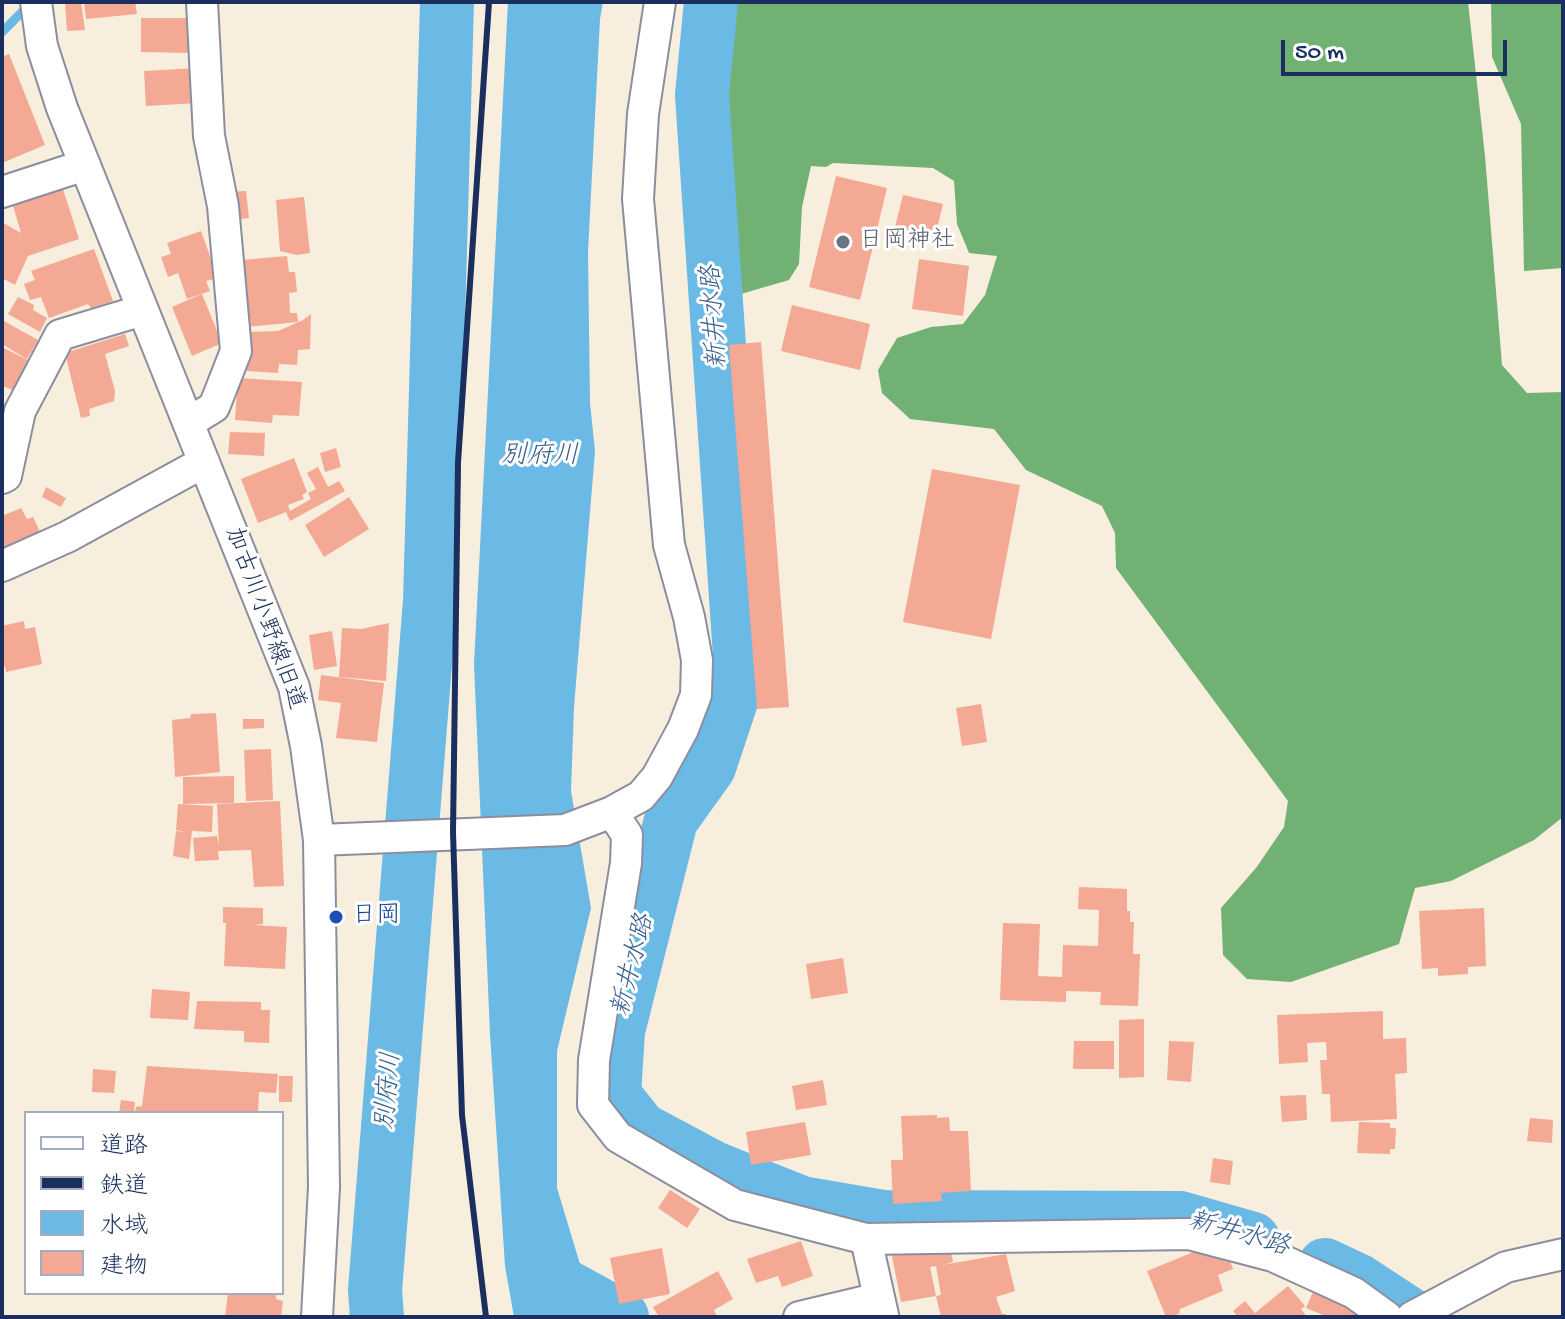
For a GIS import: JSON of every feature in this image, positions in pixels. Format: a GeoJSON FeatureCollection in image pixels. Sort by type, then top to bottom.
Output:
{"type":"FeatureCollection","features":[{"type":"Feature","properties":{"kind":"street","name":"加古川小野線旧道"},"geometry":{"type":"LineString","coordinates":[[36,2],[42,46],[62,108],[294,687],[319,840],[324,1187],[317,1317]]}},
{"type":"Feature","properties":{"kind":"street"},"geometry":{"type":"LineString","coordinates":[[188,423],[214,407],[236,351],[223,206],[209,136],[202,2]]}},
{"type":"Feature","properties":{"kind":"street"},"geometry":{"type":"LineString","coordinates":[[319,840],[565,830],[612,812],[641,796],[657,777],[683,729],[696,695],[697,660],[669,545],[638,199],[643,114],[660,2]]}},
{"type":"Feature","properties":{"kind":"street"},"geometry":{"type":"LineString","coordinates":[[2,192],[85,165]]}},
{"type":"Feature","properties":{"kind":"street"},"geometry":{"type":"LineString","coordinates":[[2,478],[6,476],[20,411],[60,335],[143,310]]}},
{"type":"Feature","properties":{"kind":"street"},"geometry":{"type":"LineString","coordinates":[[2,566],[67,537],[204,462]]}},
{"type":"Feature","properties":{"kind":"street"},"geometry":{"type":"LineString","coordinates":[[612,812],[627,835],[626,863],[596,1045],[593,1105],[618,1137],[735,1205],[866,1239],[1189,1234],[1273,1256],[1354,1293],[1387,1317]]}},
{"type":"Feature","properties":{"kind":"street"},"geometry":{"type":"LineString","coordinates":[[799,1317],[882,1307],[866,1239]]}},
{"type":"Feature","properties":{"kind":"street"},"geometry":{"type":"LineString","coordinates":[[1412,1317],[1506,1267],[1563,1254]]}},
{"type":"Feature","properties":{"kind":"green space"},"geometry":{"type":"Polygon","coordinates":[[[710,2],[1468,2],[1485,156],[1502,365],[1527,393],[1563,392],[1563,817],[1534,840],[1451,881],[1415,888],[1399,944],[1291,982],[1247,979],[1223,955],[1221,908],[1256,868],[1284,827],[1288,801],[1116,568],[1115,533],[1102,506],[1026,470],[994,429],[910,419],[882,393],[878,370],[897,338],[931,327],[963,324],[985,295],[997,256],[969,253],[957,224],[954,181],[933,168],[833,163],[826,167],[811,166],[802,207],[799,264],[789,280],[734,296],[713,269],[699,170],[698,73],[710,2]]]}},
{"type":"Feature","properties":{"kind":"green space"},"geometry":{"type":"Polygon","coordinates":[[[1491,2],[1563,2],[1563,268],[1524,271],[1521,124],[1492,57],[1491,2]]]}},
{"type":"Feature","properties":{"kind":"water","name":"別府川"},"geometry":{"type":"Polygon","coordinates":[[[508,2],[603,2],[588,252],[590,403],[595,451],[574,707],[571,791],[591,908],[557,1051],[557,1188],[583,1274],[592,1317],[514,1317],[505,1266],[490,1034],[474,664],[508,2]]]}},
{"type":"Feature","properties":{"kind":"building"},"geometry":{"type":"Polygon","coordinates":[[[65,2],[81,2],[85,30],[67,31],[65,2]]]}},
{"type":"Feature","properties":{"kind":"building"},"geometry":{"type":"Polygon","coordinates":[[[84,2],[135,2],[137,14],[86,19],[84,2]]]}},
{"type":"Feature","properties":{"kind":"building"},"geometry":{"type":"Polygon","coordinates":[[[141,18],[191,18],[191,53],[141,52],[141,18]]]}},
{"type":"Feature","properties":{"kind":"building"},"geometry":{"type":"Polygon","coordinates":[[[9,54],[45,145],[2,163],[2,57],[9,54]]]}},
{"type":"Feature","properties":{"kind":"building"},"geometry":{"type":"Polygon","coordinates":[[[198,68],[199,103],[146,106],[144,71],[198,68]]]}},
{"type":"Feature","properties":{"kind":"building"},"geometry":{"type":"Polygon","coordinates":[[[836,176],[887,188],[860,300],[809,287],[836,176]]]}},
{"type":"Feature","properties":{"kind":"building"},"geometry":{"type":"Polygon","coordinates":[[[63,189],[79,239],[28,256],[15,285],[2,278],[2,222],[21,233],[13,206],[63,189]]]}},
{"type":"Feature","properties":{"kind":"building"},"geometry":{"type":"Polygon","coordinates":[[[246,191],[249,218],[233,220],[230,192],[246,191]]]}},
{"type":"Feature","properties":{"kind":"building"},"geometry":{"type":"Polygon","coordinates":[[[903,195],[943,204],[935,237],[895,227],[903,195]]]}},
{"type":"Feature","properties":{"kind":"building"},"geometry":{"type":"Polygon","coordinates":[[[304,197],[310,253],[297,255],[280,251],[276,200],[304,197]]]}},
{"type":"Feature","properties":{"kind":"building"},"geometry":{"type":"Polygon","coordinates":[[[201,231],[218,278],[206,281],[210,291],[187,299],[178,273],[168,277],[161,257],[171,254],[167,243],[201,231]]]}},
{"type":"Feature","properties":{"kind":"building"},"geometry":{"type":"Polygon","coordinates":[[[94,249],[113,301],[91,308],[88,304],[49,318],[41,297],[30,300],[24,284],[35,280],[31,271],[94,249]]]}},
{"type":"Feature","properties":{"kind":"building"},"geometry":{"type":"Polygon","coordinates":[[[287,256],[289,272],[295,272],[297,292],[289,293],[290,313],[297,313],[298,322],[247,327],[241,260],[287,256]]]}},
{"type":"Feature","properties":{"kind":"building"},"geometry":{"type":"Polygon","coordinates":[[[919,259],[969,266],[963,316],[912,309],[919,259]]]}},
{"type":"Feature","properties":{"kind":"building"},"geometry":{"type":"Polygon","coordinates":[[[202,294],[222,343],[192,356],[172,307],[202,294]]]}},
{"type":"Feature","properties":{"kind":"building"},"geometry":{"type":"Polygon","coordinates":[[[18,297],[34,305],[33,310],[47,318],[40,332],[8,314],[18,297]]]}},
{"type":"Feature","properties":{"kind":"building"},"geometry":{"type":"Polygon","coordinates":[[[792,305],[870,324],[860,370],[781,351],[792,305]]]}},
{"type":"Feature","properties":{"kind":"building"},"geometry":{"type":"Polygon","coordinates":[[[311,314],[310,349],[298,350],[297,365],[279,364],[278,373],[247,371],[245,332],[278,331],[311,314]]]}},
{"type":"Feature","properties":{"kind":"building"},"geometry":{"type":"Polygon","coordinates":[[[4,321],[38,340],[27,359],[2,344],[4,321]]]}},
{"type":"Feature","properties":{"kind":"building"},"geometry":{"type":"Polygon","coordinates":[[[125,334],[129,346],[105,354],[115,391],[114,401],[89,409],[90,416],[81,418],[65,353],[125,334]]]}},
{"type":"Feature","properties":{"kind":"building"},"geometry":{"type":"Polygon","coordinates":[[[761,342],[789,707],[757,709],[729,345],[761,342]]]}},
{"type":"Feature","properties":{"kind":"building"},"geometry":{"type":"Polygon","coordinates":[[[2,347],[28,360],[13,390],[2,386],[2,347]]]}},
{"type":"Feature","properties":{"kind":"building"},"geometry":{"type":"Polygon","coordinates":[[[238,378],[302,382],[299,416],[273,415],[272,423],[235,420],[238,378]]]}},
{"type":"Feature","properties":{"kind":"building"},"geometry":{"type":"Polygon","coordinates":[[[230,432],[265,433],[264,456],[228,454],[230,432]]]}},
{"type":"Feature","properties":{"kind":"building"},"geometry":{"type":"Polygon","coordinates":[[[336,448],[341,467],[325,472],[320,453],[336,448]]]}},
{"type":"Feature","properties":{"kind":"building"},"geometry":{"type":"Polygon","coordinates":[[[294,458],[307,492],[302,495],[304,499],[288,505],[290,511],[311,499],[308,493],[316,489],[307,473],[318,467],[328,487],[339,481],[345,491],[290,521],[286,512],[258,523],[241,479],[294,458]]]}},
{"type":"Feature","properties":{"kind":"building"},"geometry":{"type":"Polygon","coordinates":[[[932,469],[1020,485],[991,639],[903,622],[932,469]]]}},
{"type":"Feature","properties":{"kind":"building"},"geometry":{"type":"Polygon","coordinates":[[[46,487],[66,498],[61,507],[42,497],[46,487]]]}},
{"type":"Feature","properties":{"kind":"building"},"geometry":{"type":"Polygon","coordinates":[[[349,497],[369,529],[324,557],[305,525],[349,497]]]}},
{"type":"Feature","properties":{"kind":"building"},"geometry":{"type":"Polygon","coordinates":[[[21,508],[27,519],[33,517],[42,536],[2,554],[2,516],[21,508]]]}},
{"type":"Feature","properties":{"kind":"building"},"geometry":{"type":"Polygon","coordinates":[[[24,621],[25,629],[35,627],[42,664],[6,672],[5,666],[2,666],[2,626],[24,621]]]}},
{"type":"Feature","properties":{"kind":"building"},"geometry":{"type":"Polygon","coordinates":[[[389,623],[386,681],[339,677],[342,628],[361,629],[389,623]]]}},
{"type":"Feature","properties":{"kind":"building"},"geometry":{"type":"Polygon","coordinates":[[[332,631],[337,666],[314,670],[309,635],[332,631]]]}},
{"type":"Feature","properties":{"kind":"building"},"geometry":{"type":"Polygon","coordinates":[[[321,675],[384,683],[377,742],[336,738],[341,703],[318,700],[321,675]]]}},
{"type":"Feature","properties":{"kind":"building"},"geometry":{"type":"Polygon","coordinates":[[[981,704],[987,742],[962,746],[956,708],[981,704]]]}},
{"type":"Feature","properties":{"kind":"building"},"geometry":{"type":"Polygon","coordinates":[[[216,713],[220,772],[175,777],[172,720],[190,718],[191,714],[216,713]]]}},
{"type":"Feature","properties":{"kind":"building"},"geometry":{"type":"Polygon","coordinates":[[[243,719],[264,719],[264,728],[243,729],[243,719]]]}},
{"type":"Feature","properties":{"kind":"building"},"geometry":{"type":"Polygon","coordinates":[[[271,749],[273,800],[246,801],[244,750],[271,749]]]}},
{"type":"Feature","properties":{"kind":"building"},"geometry":{"type":"Polygon","coordinates":[[[234,776],[234,803],[183,804],[183,777],[234,776]]]}},
{"type":"Feature","properties":{"kind":"building"},"geometry":{"type":"Polygon","coordinates":[[[280,801],[284,886],[254,887],[251,850],[218,851],[219,860],[195,861],[193,838],[217,836],[219,846],[217,804],[280,801]]]}},
{"type":"Feature","properties":{"kind":"building"},"geometry":{"type":"Polygon","coordinates":[[[178,804],[213,806],[212,832],[192,831],[189,859],[173,856],[176,831],[186,832],[176,830],[178,804]]]}},
{"type":"Feature","properties":{"kind":"building"},"geometry":{"type":"Polygon","coordinates":[[[1079,887],[1127,889],[1127,911],[1130,911],[1130,922],[1134,922],[1133,954],[1140,954],[1138,1006],[1100,1005],[1101,992],[1066,991],[1066,1002],[1000,1000],[1003,923],[1040,924],[1038,976],[1062,977],[1063,945],[1098,946],[1099,910],[1078,909],[1079,887]]]}},
{"type":"Feature","properties":{"kind":"building"},"geometry":{"type":"Polygon","coordinates":[[[223,907],[263,908],[263,924],[253,925],[287,927],[285,969],[224,966],[226,923],[223,923],[223,907]]]}},
{"type":"Feature","properties":{"kind":"building"},"geometry":{"type":"Polygon","coordinates":[[[1484,908],[1486,966],[1468,967],[1468,974],[1438,976],[1438,968],[1422,969],[1419,911],[1484,908]]]}},
{"type":"Feature","properties":{"kind":"building"},"geometry":{"type":"Polygon","coordinates":[[[843,958],[848,993],[811,999],[806,964],[843,958]]]}},
{"type":"Feature","properties":{"kind":"building"},"geometry":{"type":"Polygon","coordinates":[[[152,989],[190,992],[188,1020],[150,1018],[152,989]]]}},
{"type":"Feature","properties":{"kind":"building"},"geometry":{"type":"Polygon","coordinates":[[[197,1001],[261,1002],[261,1010],[270,1010],[269,1043],[244,1042],[244,1031],[194,1029],[197,1001]]]}},
{"type":"Feature","properties":{"kind":"building"},"geometry":{"type":"Polygon","coordinates":[[[1383,1011],[1383,1039],[1406,1038],[1407,1073],[1395,1074],[1397,1119],[1331,1122],[1330,1094],[1322,1094],[1320,1060],[1327,1060],[1326,1042],[1307,1043],[1308,1062],[1279,1064],[1277,1015],[1383,1011]]]}},
{"type":"Feature","properties":{"kind":"building"},"geometry":{"type":"Polygon","coordinates":[[[1144,1019],[1144,1077],[1119,1078],[1119,1020],[1144,1019]]]}},
{"type":"Feature","properties":{"kind":"building"},"geometry":{"type":"Polygon","coordinates":[[[1074,1041],[1114,1041],[1114,1069],[1073,1069],[1074,1041]]]}},
{"type":"Feature","properties":{"kind":"building"},"geometry":{"type":"Polygon","coordinates":[[[1169,1041],[1194,1042],[1191,1082],[1167,1080],[1169,1041]]]}},
{"type":"Feature","properties":{"kind":"building"},"geometry":{"type":"Polygon","coordinates":[[[147,1066],[278,1074],[276,1093],[259,1092],[258,1111],[135,1111],[136,1107],[142,1106],[147,1066]]]}},
{"type":"Feature","properties":{"kind":"building"},"geometry":{"type":"Polygon","coordinates":[[[93,1069],[116,1071],[114,1093],[92,1092],[93,1069]]]}},
{"type":"Feature","properties":{"kind":"building"},"geometry":{"type":"Polygon","coordinates":[[[279,1076],[293,1076],[292,1102],[279,1102],[279,1076]]]}},
{"type":"Feature","properties":{"kind":"building"},"geometry":{"type":"Polygon","coordinates":[[[823,1080],[827,1105],[796,1110],[792,1086],[823,1080]]]}},
{"type":"Feature","properties":{"kind":"building"},"geometry":{"type":"Polygon","coordinates":[[[1306,1095],[1307,1120],[1282,1122],[1280,1096],[1306,1095]]]}},
{"type":"Feature","properties":{"kind":"building"},"geometry":{"type":"Polygon","coordinates":[[[121,1100],[135,1102],[134,1111],[119,1111],[121,1100]]]}},
{"type":"Feature","properties":{"kind":"building"},"geometry":{"type":"Polygon","coordinates":[[[937,1115],[937,1118],[949,1117],[950,1131],[968,1131],[971,1191],[941,1193],[942,1201],[893,1204],[891,1160],[903,1160],[901,1116],[937,1115]]]}},
{"type":"Feature","properties":{"kind":"building"},"geometry":{"type":"Polygon","coordinates":[[[1530,1118],[1553,1120],[1552,1143],[1527,1141],[1530,1118]]]}},
{"type":"Feature","properties":{"kind":"building"},"geometry":{"type":"Polygon","coordinates":[[[805,1122],[811,1155],[751,1165],[746,1132],[805,1122]]]}},
{"type":"Feature","properties":{"kind":"building"},"geometry":{"type":"Polygon","coordinates":[[[1359,1122],[1390,1123],[1390,1128],[1396,1128],[1395,1149],[1390,1149],[1390,1154],[1357,1153],[1359,1122]]]}},
{"type":"Feature","properties":{"kind":"building"},"geometry":{"type":"Polygon","coordinates":[[[1213,1158],[1233,1161],[1230,1185],[1210,1182],[1213,1158]]]}},
{"type":"Feature","properties":{"kind":"building"},"geometry":{"type":"Polygon","coordinates":[[[670,1190],[700,1209],[687,1228],[658,1208],[670,1190]]]}},
{"type":"Feature","properties":{"kind":"building"},"geometry":{"type":"Polygon","coordinates":[[[948,1237],[953,1262],[942,1265],[1006,1254],[1015,1291],[996,1297],[1006,1317],[941,1317],[936,1296],[901,1302],[890,1246],[948,1237]],[[936,1266],[930,1267],[936,1296],[941,1295],[936,1266]]]}},
{"type":"Feature","properties":{"kind":"building"},"geometry":{"type":"Polygon","coordinates":[[[801,1241],[813,1276],[782,1287],[778,1276],[756,1283],[747,1259],[801,1241]]]}},
{"type":"Feature","properties":{"kind":"building"},"geometry":{"type":"Polygon","coordinates":[[[1206,1247],[1209,1255],[1226,1250],[1233,1269],[1218,1275],[1223,1291],[1180,1309],[1179,1314],[1166,1317],[1147,1271],[1206,1247]]]}},
{"type":"Feature","properties":{"kind":"building"},"geometry":{"type":"Polygon","coordinates":[[[662,1248],[670,1294],[619,1304],[610,1258],[662,1248]]]}},
{"type":"Feature","properties":{"kind":"building"},"geometry":{"type":"Polygon","coordinates":[[[718,1271],[733,1299],[714,1310],[717,1317],[659,1317],[653,1307],[718,1271]]]}},
{"type":"Feature","properties":{"kind":"building"},"geometry":{"type":"Polygon","coordinates":[[[1316,1285],[1360,1305],[1355,1317],[1322,1317],[1306,1308],[1316,1285]]]}},
{"type":"Feature","properties":{"kind":"building"},"geometry":{"type":"Polygon","coordinates":[[[1288,1286],[1305,1306],[1301,1309],[1307,1317],[1238,1317],[1233,1311],[1245,1301],[1255,1313],[1288,1286]]]}},
{"type":"Feature","properties":{"kind":"building"},"geometry":{"type":"Polygon","coordinates":[[[228,1295],[276,1295],[276,1299],[283,1301],[281,1317],[225,1317],[228,1295]]]}},
{"type":"Feature","properties":{"kind":"waterway"},"geometry":{"type":"LineString","coordinates":[[354,1317],[406,671],[417,483],[427,2]]}},
{"type":"Feature","properties":{"kind":"waterway","name":"別府川"},"geometry":{"type":"LineString","coordinates":[[377,1317],[375,1290],[430,601],[447,2]]}},
{"type":"Feature","properties":{"kind":"waterway","name":"新井水路"},"geometry":{"type":"LineString","coordinates":[[711,2],[702,95],[741,671],[709,767],[671,820],[618,1031],[614,1095],[641,1129],[714,1168],[802,1203],[884,1217],[1180,1218],[1253,1239]]}},
{"type":"Feature","properties":{"kind":"waterway"},"geometry":{"type":"LineString","coordinates":[[2,32],[30,4]]}},
{"type":"Feature","properties":{"kind":"waterway"},"geometry":{"type":"LineString","coordinates":[[369,1317],[368,1284],[378,1147],[414,707],[427,472],[427,405]]}},
{"type":"Feature","properties":{"kind":"waterway","name":"別府川"},"geometry":{"type":"LineString","coordinates":[[541,1250],[549,1277],[622,1317]]}},
{"type":"Feature","properties":{"kind":"waterway","name":"新井水路"},"geometry":{"type":"LineString","coordinates":[[1325,1265],[1359,1281],[1414,1317]]}},
{"type":"Feature","properties":{"kind":"railway"},"geometry":{"type":"LineString","coordinates":[[486,1317],[462,1115],[453,832],[458,462],[489,2]]}},
{"type":"Feature","properties":{"kind":"place","name":"日岡神社"},"geometry":{"type":"Point","coordinates":[843,242]}},
{"type":"Feature","properties":{"kind":"place","name":"日岡"},"geometry":{"type":"Point","coordinates":[336,917]}}]}
